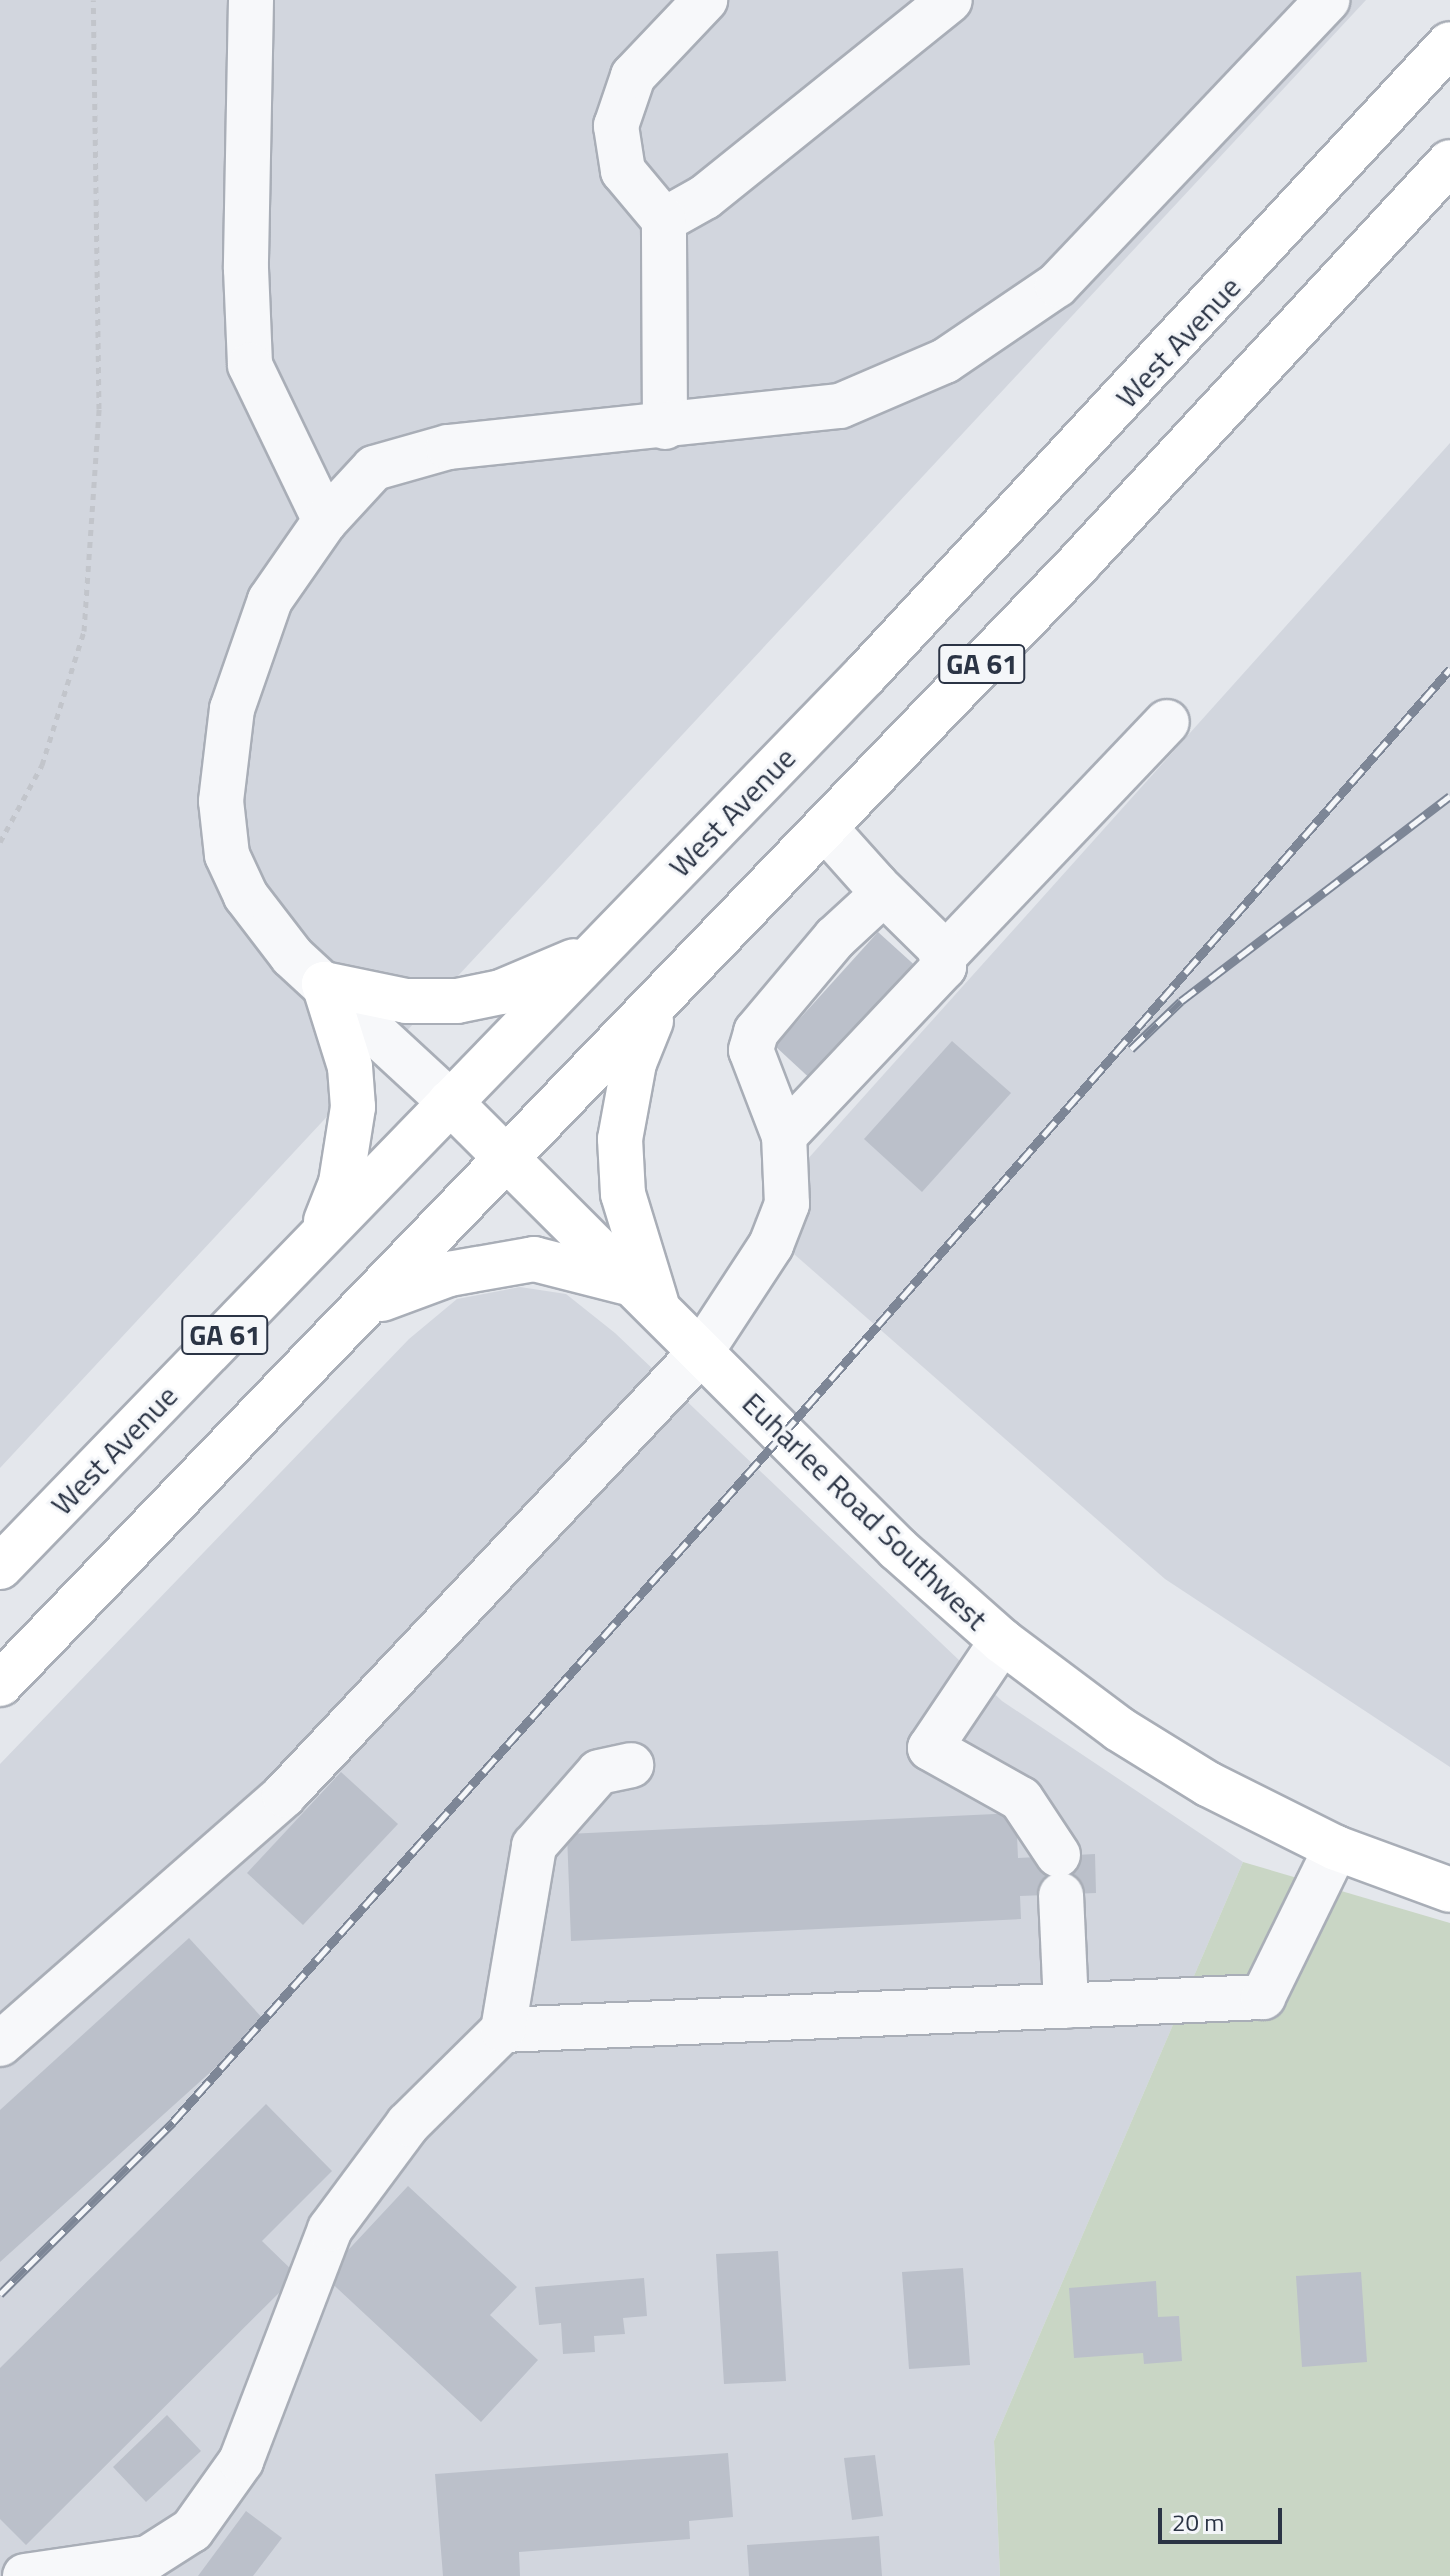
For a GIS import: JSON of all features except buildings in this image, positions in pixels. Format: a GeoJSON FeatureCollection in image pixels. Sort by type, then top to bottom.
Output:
{"type":"FeatureCollection","features":[{"type":"Feature","properties":{"kind":"main road","name":"West Avenue"},"geometry":{"type":"LineString","coordinates":[[0,1567],[865,675],[1450,44]]}},
{"type":"Feature","properties":{"kind":"main road","name":"GA 61"},"geometry":{"type":"LineString","coordinates":[[0,1684],[369,1305],[505,1158],[659,1002],[1079,563],[1450,162]]}},
{"type":"Feature","properties":{"kind":"main road"},"geometry":{"type":"LineString","coordinates":[[321,1235],[341,1183],[353,1107],[350,1067],[324,984],[406,1001],[457,1001],[551,975],[604,943]]}},
{"type":"Feature","properties":{"kind":"main road"},"geometry":{"type":"LineString","coordinates":[[659,1002],[634,1063],[620,1139],[623,1194],[661,1316]]}},
{"type":"Feature","properties":{"kind":"main road","name":"Euharlee Road Southwest"},"geometry":{"type":"LineString","coordinates":[[450,1102],[661,1316],[898,1549],[1002,1641],[1163,1757],[1336,1848],[1450,1890]]}},
{"type":"Feature","properties":{"kind":"main road"},"geometry":{"type":"LineString","coordinates":[[369,1305],[449,1274],[534,1259],[629,1284]]}},
{"type":"Feature","properties":{"kind":"street"},"geometry":{"type":"LineString","coordinates":[[251,0],[246,269],[250,365],[325,521]]}},
{"type":"Feature","properties":{"kind":"street"},"geometry":{"type":"LineString","coordinates":[[665,427],[664,220],[623,171],[616,126],[633,76],[705,0]]}},
{"type":"Feature","properties":{"kind":"street"},"geometry":{"type":"LineString","coordinates":[[664,220],[705,197],[950,0]]}},
{"type":"Feature","properties":{"kind":"street"},"geometry":{"type":"LineString","coordinates":[[450,1102],[274,936],[246,896],[227,855],[221,801],[232,709],[270,600],[325,521],[374,468],[448,447],[665,427],[840,406],[945,361],[1057,285],[1327,0]]}},
{"type":"Feature","properties":{"kind":"street"},"geometry":{"type":"LineString","coordinates":[[784,1136],[944,967],[944,956],[1167,722]]}},
{"type":"Feature","properties":{"kind":"street"},"geometry":{"type":"LineString","coordinates":[[825,828],[944,956]]}},
{"type":"Feature","properties":{"kind":"street"},"geometry":{"type":"LineString","coordinates":[[0,2044],[284,1795],[701,1352],[771,1245],[787,1204],[784,1136],[751,1050],[756,1032],[835,938],[874,902],[876,885]]}},
{"type":"Feature","properties":{"kind":"street"},"geometry":{"type":"LineString","coordinates":[[1002,1641],[930,1748],[1021,1799],[1060,1875],[1066,2006]]}},
{"type":"Feature","properties":{"kind":"street"},"geometry":{"type":"LineString","coordinates":[[25,2576],[148,2558],[192,2530],[241,2461],[330,2229],[408,2124],[503,2030],[534,1846],[599,1772],[631,1765]]}},
{"type":"Feature","properties":{"kind":"street"},"geometry":{"type":"LineString","coordinates":[[503,2030],[1263,1997],[1336,1848]]}},
{"type":"Feature","properties":{"kind":"path"},"geometry":{"type":"LineString","coordinates":[[0,842],[42,765],[84,631],[99,409],[93,0]]}},
{"type":"Feature","properties":{"kind":"shaded area"},"geometry":{"type":"Polygon","coordinates":[[[0,0],[1366,0],[0,1468],[0,0]]]}},
{"type":"Feature","properties":{"kind":"shaded area"},"geometry":{"type":"Polygon","coordinates":[[[1450,443],[1450,1767],[1165,1579],[754,1219],[1450,443]]]}},
{"type":"Feature","properties":{"kind":"shaded area"},"geometry":{"type":"Polygon","coordinates":[[[520,1287],[566,1294],[615,1333],[1002,1701],[1243,1862],[994,2441],[1000,2576],[0,2576],[0,1764],[409,1339],[457,1299],[520,1287]]]}},
{"type":"Feature","properties":{"kind":"green space"},"geometry":{"type":"Polygon","coordinates":[[[1243,1862],[1450,1923],[1450,2576],[1000,2576],[994,2441],[1243,1862]]]}},
{"type":"Feature","properties":{"kind":"railway"},"geometry":{"type":"LineString","coordinates":[[0,2294],[173,2122],[783,1434],[1450,669]]}},
{"type":"Feature","properties":{"kind":"railway"},"geometry":{"type":"LineString","coordinates":[[1131,1049],[1181,1001],[1450,796]]}}]}
